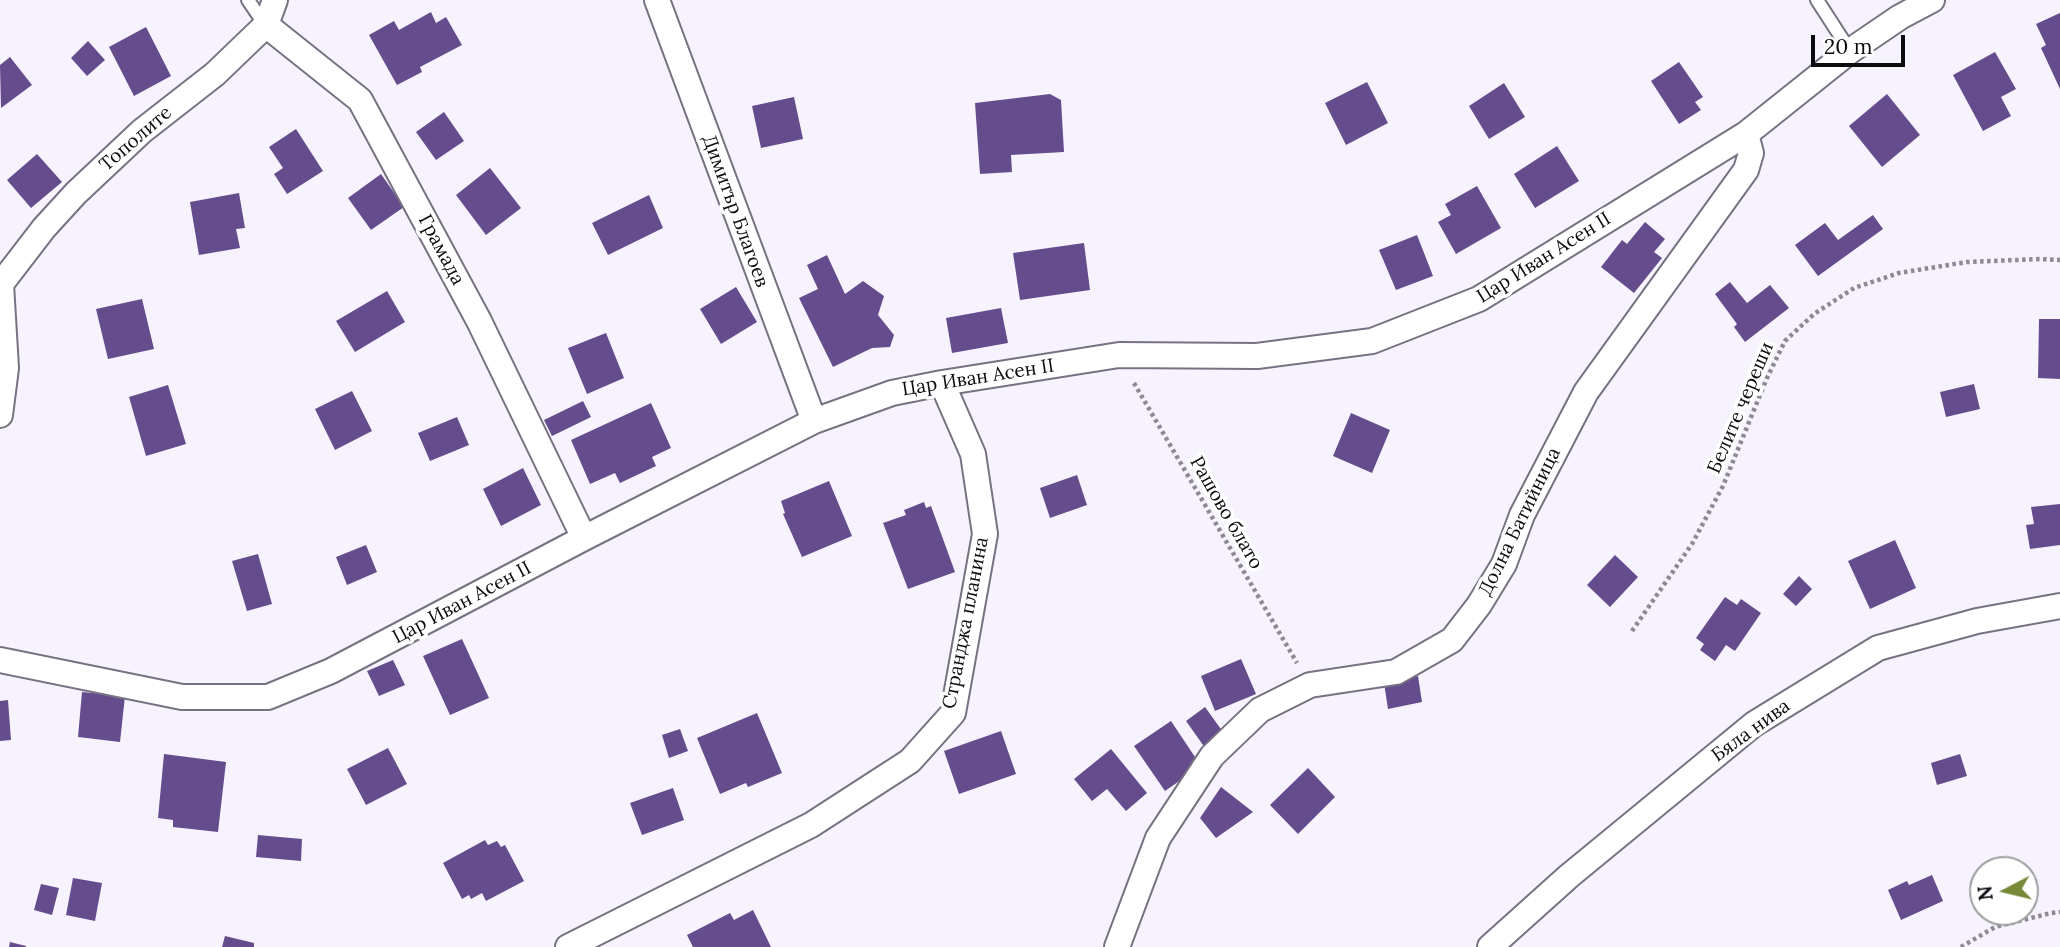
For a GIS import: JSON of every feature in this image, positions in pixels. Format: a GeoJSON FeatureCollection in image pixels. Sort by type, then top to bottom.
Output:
{"type":"FeatureCollection","features":[{"type":"Feature","properties":{"kind":"street","name":"Тополите"},"geometry":{"type":"LineString","coordinates":[[1,284],[44,228],[76,193],[142,131],[215,74],[265,25],[275,0]]}},
{"type":"Feature","properties":{"kind":"street","name":"Димитър Благоев"},"geometry":{"type":"LineString","coordinates":[[657,0],[814,421]]}},
{"type":"Feature","properties":{"kind":"street","name":"Цар Иван Асен II"},"geometry":{"type":"LineString","coordinates":[[0,660],[182,697],[268,697],[331,671],[814,421],[892,393],[1119,355],[1257,356],[1372,341],[1479,299],[1746,134],[1850,51],[1900,17],[1932,0]]}},
{"type":"Feature","properties":{"kind":"street","name":"Грамада"},"geometry":{"type":"LineString","coordinates":[[265,25],[360,100],[479,321],[584,538]]}},
{"type":"Feature","properties":{"kind":"street","name":"Долна Батийница"},"geometry":{"type":"LineString","coordinates":[[1117,947],[1158,838],[1212,756],[1260,710],[1310,685],[1396,671],[1452,640],[1479,605],[1504,564],[1522,515],[1586,392],[1746,170],[1751,153],[1746,134]]}},
{"type":"Feature","properties":{"kind":"street"},"geometry":{"type":"LineString","coordinates":[[0,415],[6,368],[1,284]]}},
{"type":"Feature","properties":{"kind":"street","name":"Странджа планина"},"geometry":{"type":"LineString","coordinates":[[568,947],[811,825],[910,761],[953,713],[985,534],[973,454],[942,383]]}},
{"type":"Feature","properties":{"kind":"street","name":"Бяла нива"},"geometry":{"type":"LineString","coordinates":[[1490,947],[1569,876],[1754,724],[1878,648],[1977,621],[2060,606]]}},
{"type":"Feature","properties":{"kind":"lane","name":"Грамада"},"geometry":{"type":"LineString","coordinates":[[248,0],[265,25]]}},
{"type":"Feature","properties":{"kind":"lane"},"geometry":{"type":"LineString","coordinates":[[1817,0],[1850,51]]}},
{"type":"Feature","properties":{"kind":"path","name":"Белите череши"},"geometry":{"type":"LineString","coordinates":[[1632,631],[1692,544],[1723,486],[1785,341],[1814,314],[1854,288],[1899,274],[1967,262],[2060,260]]}},
{"type":"Feature","properties":{"kind":"path","name":"Рашово блато"},"geometry":{"type":"LineString","coordinates":[[1119,355],[1310,685]]}},
{"type":"Feature","properties":{"kind":"path"},"geometry":{"type":"LineString","coordinates":[[1961,947],[1995,927],[2060,912]]}},
{"type":"Feature","properties":{"kind":"building"},"geometry":{"type":"Polygon","coordinates":[[[431,12],[436,23],[446,17],[462,45],[420,67],[422,72],[397,85],[369,35],[394,21],[399,30],[431,12]]]}},
{"type":"Feature","properties":{"kind":"building"},"geometry":{"type":"Polygon","coordinates":[[[2060,13],[2060,89],[2041,48],[2046,45],[2036,24],[2060,13]]]}},
{"type":"Feature","properties":{"kind":"building"},"geometry":{"type":"Polygon","coordinates":[[[146,27],[171,76],[134,96],[109,47],[146,27]]]}},
{"type":"Feature","properties":{"kind":"building"},"geometry":{"type":"Polygon","coordinates":[[[88,41],[105,60],[87,76],[71,58],[88,41]]]}},
{"type":"Feature","properties":{"kind":"building"},"geometry":{"type":"Polygon","coordinates":[[[1995,52],[2016,89],[2001,97],[2011,116],[1983,131],[1953,75],[1995,52]]]}},
{"type":"Feature","properties":{"kind":"building"},"geometry":{"type":"Polygon","coordinates":[[[10,57],[32,85],[1,108],[0,65],[10,57]]]}},
{"type":"Feature","properties":{"kind":"building"},"geometry":{"type":"Polygon","coordinates":[[[1679,62],[1703,97],[1695,102],[1701,110],[1679,124],[1651,81],[1679,62]]]}},
{"type":"Feature","properties":{"kind":"building"},"geometry":{"type":"Polygon","coordinates":[[[1367,82],[1388,123],[1346,145],[1325,103],[1367,82]]]}},
{"type":"Feature","properties":{"kind":"building"},"geometry":{"type":"Polygon","coordinates":[[[1504,83],[1525,117],[1489,139],[1469,106],[1504,83]]]}},
{"type":"Feature","properties":{"kind":"building"},"geometry":{"type":"Polygon","coordinates":[[[1050,94],[1061,100],[1064,152],[1011,155],[1012,172],[980,174],[975,103],[1050,94]]]}},
{"type":"Feature","properties":{"kind":"building"},"geometry":{"type":"Polygon","coordinates":[[[1887,94],[1920,135],[1882,167],[1849,126],[1887,94]]]}},
{"type":"Feature","properties":{"kind":"building"},"geometry":{"type":"Polygon","coordinates":[[[794,97],[803,139],[761,148],[752,106],[794,97]]]}},
{"type":"Feature","properties":{"kind":"building"},"geometry":{"type":"Polygon","coordinates":[[[444,112],[464,141],[436,160],[416,132],[444,112]]]}},
{"type":"Feature","properties":{"kind":"building"},"geometry":{"type":"Polygon","coordinates":[[[296,129],[323,171],[287,194],[274,174],[283,168],[269,147],[296,129]]]}},
{"type":"Feature","properties":{"kind":"building"},"geometry":{"type":"Polygon","coordinates":[[[1557,146],[1579,181],[1535,208],[1514,174],[1557,146]]]}},
{"type":"Feature","properties":{"kind":"building"},"geometry":{"type":"Polygon","coordinates":[[[37,154],[62,182],[31,208],[7,180],[37,154]]]}},
{"type":"Feature","properties":{"kind":"building"},"geometry":{"type":"Polygon","coordinates":[[[490,168],[521,208],[486,235],[456,195],[490,168]]]}},
{"type":"Feature","properties":{"kind":"building"},"geometry":{"type":"Polygon","coordinates":[[[381,174],[404,207],[371,230],[348,198],[381,174]]]}},
{"type":"Feature","properties":{"kind":"building"},"geometry":{"type":"Polygon","coordinates":[[[1477,186],[1501,228],[1456,254],[1438,222],[1451,215],[1445,204],[1477,186]]]}},
{"type":"Feature","properties":{"kind":"building"},"geometry":{"type":"Polygon","coordinates":[[[239,193],[245,228],[236,229],[240,248],[199,255],[190,202],[239,193]]]}},
{"type":"Feature","properties":{"kind":"building"},"geometry":{"type":"Polygon","coordinates":[[[649,195],[663,228],[608,255],[592,223],[649,195]]]}},
{"type":"Feature","properties":{"kind":"building"},"geometry":{"type":"Polygon","coordinates":[[[1873,215],[1883,229],[1818,276],[1795,245],[1825,223],[1838,240],[1873,215]]]}},
{"type":"Feature","properties":{"kind":"building"},"geometry":{"type":"Polygon","coordinates":[[[1645,222],[1665,239],[1654,252],[1662,258],[1634,293],[1601,267],[1622,240],[1627,244],[1645,222]]]}},
{"type":"Feature","properties":{"kind":"building"},"geometry":{"type":"Polygon","coordinates":[[[1417,235],[1433,276],[1396,290],[1379,250],[1417,235]]]}},
{"type":"Feature","properties":{"kind":"building"},"geometry":{"type":"Polygon","coordinates":[[[1084,243],[1090,290],[1020,300],[1013,253],[1084,243]]]}},
{"type":"Feature","properties":{"kind":"building"},"geometry":{"type":"Polygon","coordinates":[[[827,255],[845,294],[863,281],[884,296],[878,315],[894,335],[890,347],[872,348],[833,367],[799,298],[818,289],[807,265],[827,255]]]}},
{"type":"Feature","properties":{"kind":"building"},"geometry":{"type":"Polygon","coordinates":[[[1730,282],[1747,303],[1770,285],[1789,308],[1745,342],[1734,327],[1737,324],[1715,294],[1730,282]]]}},
{"type":"Feature","properties":{"kind":"building"},"geometry":{"type":"Polygon","coordinates":[[[736,287],[757,322],[721,344],[700,309],[736,287]]]}},
{"type":"Feature","properties":{"kind":"building"},"geometry":{"type":"Polygon","coordinates":[[[387,291],[405,322],[355,352],[336,321],[387,291]]]}},
{"type":"Feature","properties":{"kind":"building"},"geometry":{"type":"Polygon","coordinates":[[[142,299],[154,349],[108,359],[96,309],[142,299]]]}},
{"type":"Feature","properties":{"kind":"building"},"geometry":{"type":"Polygon","coordinates":[[[1001,308],[1008,343],[952,353],[946,318],[1001,308]]]}},
{"type":"Feature","properties":{"kind":"building"},"geometry":{"type":"Polygon","coordinates":[[[2039,319],[2060,319],[2060,379],[2038,378],[2039,319]]]}},
{"type":"Feature","properties":{"kind":"building"},"geometry":{"type":"Polygon","coordinates":[[[606,333],[624,378],[587,394],[568,348],[606,333]]]}},
{"type":"Feature","properties":{"kind":"building"},"geometry":{"type":"Polygon","coordinates":[[[1974,384],[1980,409],[1946,417],[1940,392],[1974,384]]]}},
{"type":"Feature","properties":{"kind":"building"},"geometry":{"type":"Polygon","coordinates":[[[168,385],[186,444],[146,456],[129,397],[168,385]]]}},
{"type":"Feature","properties":{"kind":"building"},"geometry":{"type":"Polygon","coordinates":[[[352,391],[372,431],[335,450],[315,409],[352,391]]]}},
{"type":"Feature","properties":{"kind":"building"},"geometry":{"type":"Polygon","coordinates":[[[583,401],[591,417],[552,436],[544,420],[583,401]]]}},
{"type":"Feature","properties":{"kind":"building"},"geometry":{"type":"Polygon","coordinates":[[[651,403],[671,448],[652,457],[656,466],[620,483],[615,473],[590,484],[571,440],[651,403]]]}},
{"type":"Feature","properties":{"kind":"building"},"geometry":{"type":"Polygon","coordinates":[[[1351,413],[1390,430],[1372,473],[1333,456],[1351,413]]]}},
{"type":"Feature","properties":{"kind":"building"},"geometry":{"type":"Polygon","coordinates":[[[457,417],[469,445],[430,461],[418,433],[457,417]]]}},
{"type":"Feature","properties":{"kind":"building"},"geometry":{"type":"Polygon","coordinates":[[[523,468],[541,505],[501,526],[483,489],[523,468]]]}},
{"type":"Feature","properties":{"kind":"building"},"geometry":{"type":"Polygon","coordinates":[[[1077,475],[1087,505],[1050,518],[1040,488],[1077,475]]]}},
{"type":"Feature","properties":{"kind":"building"},"geometry":{"type":"Polygon","coordinates":[[[829,481],[852,536],[802,557],[783,514],[785,513],[781,501],[829,481]]]}},
{"type":"Feature","properties":{"kind":"building"},"geometry":{"type":"Polygon","coordinates":[[[924,502],[926,508],[931,506],[955,572],[908,589],[883,523],[906,515],[904,510],[924,502]]]}},
{"type":"Feature","properties":{"kind":"building"},"geometry":{"type":"Polygon","coordinates":[[[2060,504],[2060,545],[2030,549],[2026,525],[2034,524],[2031,507],[2060,504]]]}},
{"type":"Feature","properties":{"kind":"building"},"geometry":{"type":"Polygon","coordinates":[[[1895,540],[1916,588],[1870,609],[1848,561],[1895,540]]]}},
{"type":"Feature","properties":{"kind":"building"},"geometry":{"type":"Polygon","coordinates":[[[366,545],[377,572],[347,585],[336,557],[366,545]]]}},
{"type":"Feature","properties":{"kind":"building"},"geometry":{"type":"Polygon","coordinates":[[[258,554],[272,604],[247,611],[232,561],[258,554]]]}},
{"type":"Feature","properties":{"kind":"building"},"geometry":{"type":"Polygon","coordinates":[[[1615,555],[1638,577],[1610,607],[1587,585],[1615,555]]]}},
{"type":"Feature","properties":{"kind":"building"},"geometry":{"type":"Polygon","coordinates":[[[1799,576],[1812,589],[1796,606],[1783,594],[1799,576]]]}},
{"type":"Feature","properties":{"kind":"building"},"geometry":{"type":"Polygon","coordinates":[[[1725,597],[1737,605],[1741,599],[1761,613],[1735,651],[1726,645],[1715,661],[1700,650],[1704,644],[1696,638],[1725,597]]]}},
{"type":"Feature","properties":{"kind":"building"},"geometry":{"type":"Polygon","coordinates":[[[462,639],[489,698],[450,715],[423,656],[462,639]]]}},
{"type":"Feature","properties":{"kind":"building"},"geometry":{"type":"Polygon","coordinates":[[[1241,659],[1256,694],[1215,711],[1201,676],[1241,659]]]}},
{"type":"Feature","properties":{"kind":"building"},"geometry":{"type":"Polygon","coordinates":[[[393,660],[405,685],[379,696],[367,671],[393,660]]]}},
{"type":"Feature","properties":{"kind":"building"},"geometry":{"type":"Polygon","coordinates":[[[1418,676],[1422,702],[1388,709],[1384,683],[1418,676]]]}},
{"type":"Feature","properties":{"kind":"building"},"geometry":{"type":"Polygon","coordinates":[[[82,692],[125,696],[120,742],[78,737],[82,692]]]}},
{"type":"Feature","properties":{"kind":"building"},"geometry":{"type":"Polygon","coordinates":[[[8,700],[11,740],[0,741],[0,701],[8,700]]]}},
{"type":"Feature","properties":{"kind":"building"},"geometry":{"type":"Polygon","coordinates":[[[1205,707],[1223,732],[1208,752],[1186,721],[1205,707]]]}},
{"type":"Feature","properties":{"kind":"building"},"geometry":{"type":"Polygon","coordinates":[[[757,713],[782,773],[748,787],[746,783],[720,794],[697,738],[757,713]]]}},
{"type":"Feature","properties":{"kind":"building"},"geometry":{"type":"Polygon","coordinates":[[[1171,721],[1201,766],[1165,791],[1134,746],[1171,721]]]}},
{"type":"Feature","properties":{"kind":"building"},"geometry":{"type":"Polygon","coordinates":[[[680,729],[688,751],[669,758],[662,735],[680,729]]]}},
{"type":"Feature","properties":{"kind":"building"},"geometry":{"type":"Polygon","coordinates":[[[1001,731],[1016,774],[959,794],[944,751],[1001,731]]]}},
{"type":"Feature","properties":{"kind":"building"},"geometry":{"type":"Polygon","coordinates":[[[388,748],[407,784],[366,805],[347,769],[388,748]]]}},
{"type":"Feature","properties":{"kind":"building"},"geometry":{"type":"Polygon","coordinates":[[[1111,749],[1147,793],[1126,811],[1107,789],[1092,801],[1074,779],[1111,749]]]}},
{"type":"Feature","properties":{"kind":"building"},"geometry":{"type":"Polygon","coordinates":[[[164,754],[226,762],[218,832],[173,827],[173,820],[158,818],[164,754]]]}},
{"type":"Feature","properties":{"kind":"building"},"geometry":{"type":"Polygon","coordinates":[[[1960,754],[1967,776],[1937,785],[1931,763],[1960,754]]]}},
{"type":"Feature","properties":{"kind":"building"},"geometry":{"type":"Polygon","coordinates":[[[1308,768],[1335,797],[1298,834],[1270,805],[1308,768]]]}},
{"type":"Feature","properties":{"kind":"building"},"geometry":{"type":"Polygon","coordinates":[[[1221,787],[1253,812],[1216,838],[1200,818],[1221,787]]]}},
{"type":"Feature","properties":{"kind":"building"},"geometry":{"type":"Polygon","coordinates":[[[673,788],[684,820],[642,835],[630,803],[673,788]]]}},
{"type":"Feature","properties":{"kind":"building"},"geometry":{"type":"Polygon","coordinates":[[[258,835],[302,839],[301,861],[256,857],[258,835]]]}},
{"type":"Feature","properties":{"kind":"building"},"geometry":{"type":"Polygon","coordinates":[[[485,840],[488,845],[497,841],[501,847],[505,845],[524,881],[486,901],[482,893],[471,899],[469,895],[462,899],[443,863],[485,840]]]}},
{"type":"Feature","properties":{"kind":"building"},"geometry":{"type":"Polygon","coordinates":[[[1932,875],[1943,901],[1901,920],[1888,890],[1907,881],[1909,885],[1932,875]]]}},
{"type":"Feature","properties":{"kind":"building"},"geometry":{"type":"Polygon","coordinates":[[[73,878],[102,883],[95,921],[66,915],[73,878]]]}},
{"type":"Feature","properties":{"kind":"building"},"geometry":{"type":"Polygon","coordinates":[[[41,884],[59,888],[52,915],[34,910],[41,884]]]}},
{"type":"Feature","properties":{"kind":"building"},"geometry":{"type":"Polygon","coordinates":[[[753,910],[771,947],[693,947],[687,935],[730,913],[734,920],[753,910]]]}},
{"type":"Feature","properties":{"kind":"building"},"geometry":{"type":"Polygon","coordinates":[[[225,936],[254,943],[254,947],[222,947],[225,936]]]}},
{"type":"Feature","properties":{"kind":"building"},"geometry":{"type":"Polygon","coordinates":[[[10,942],[26,946],[26,947],[9,947],[10,942]]]}}]}
